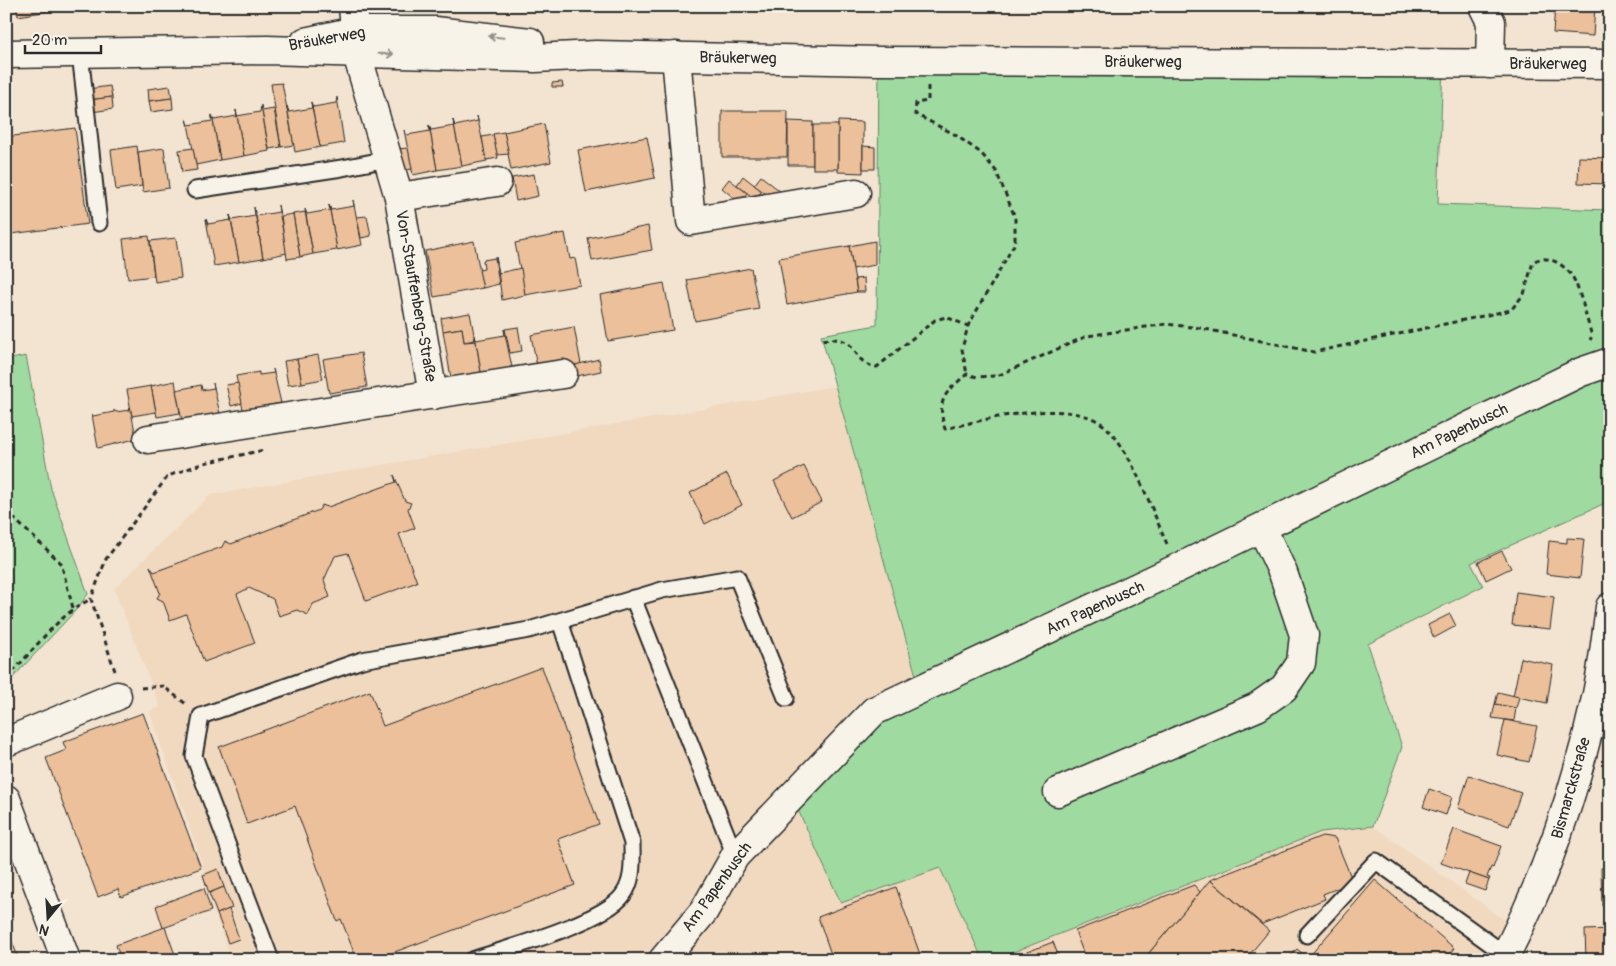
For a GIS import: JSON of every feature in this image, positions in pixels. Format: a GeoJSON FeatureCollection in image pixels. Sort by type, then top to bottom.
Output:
{"type":"FeatureCollection","features":[{"type":"Feature","properties":{"kind":"street"},"geometry":{"type":"LineString","coordinates":[[1483,6],[1491,22],[1490,64]]}},
{"type":"Feature","properties":{"kind":"street","name":"Bräukerweg"},"geometry":{"type":"LineString","coordinates":[[6,54],[267,50],[355,30],[435,31],[514,39],[596,55],[879,61],[1610,64]]}},
{"type":"Feature","properties":{"kind":"street","name":"Von-Stauffenberg-Straße"},"geometry":{"type":"LineString","coordinates":[[355,30],[399,198],[433,395]]}},
{"type":"Feature","properties":{"kind":"street","name":"Bräukerweg"},"geometry":{"type":"LineString","coordinates":[[676,56],[691,221],[856,193]]}},
{"type":"Feature","properties":{"kind":"street","name":"Von-Stauffenberg-Straße"},"geometry":{"type":"LineString","coordinates":[[399,198],[496,182]]}},
{"type":"Feature","properties":{"kind":"street","name":"Am Papenbusch"},"geometry":{"type":"LineString","coordinates":[[663,960],[704,911],[735,856],[874,711],[1262,528],[1581,372],[1610,362]]}},
{"type":"Feature","properties":{"kind":"street"},"geometry":{"type":"LineString","coordinates":[[148,439],[563,374]]}},
{"type":"Feature","properties":{"kind":"street"},"geometry":{"type":"LineString","coordinates":[[1058,792],[1257,707],[1284,688],[1301,662],[1304,635],[1282,573],[1262,528]]}},
{"type":"Feature","properties":{"kind":"street","name":"Bismarckstraße"},"geometry":{"type":"LineString","coordinates":[[1504,958],[1552,854],[1578,774],[1597,692],[1610,607]]}},
{"type":"Feature","properties":{"kind":"street"},"geometry":{"type":"LineString","coordinates":[[6,742],[117,696]]}},
{"type":"Feature","properties":{"kind":"street"},"geometry":{"type":"LineString","coordinates":[[6,799],[66,960]]}},
{"type":"Feature","properties":{"kind":"lane"},"geometry":{"type":"LineString","coordinates":[[80,53],[99,223]]}},
{"type":"Feature","properties":{"kind":"lane"},"geometry":{"type":"LineString","coordinates":[[195,190],[342,168],[388,159]]}},
{"type":"Feature","properties":{"kind":"lane"},"geometry":{"type":"LineString","coordinates":[[271,960],[194,756],[201,716],[362,660],[529,630],[662,590],[737,577],[786,698]]}},
{"type":"Feature","properties":{"kind":"lane"},"geometry":{"type":"LineString","coordinates":[[633,598],[735,856]]}},
{"type":"Feature","properties":{"kind":"lane"},"geometry":{"type":"LineString","coordinates":[[472,960],[562,930],[598,915],[623,896],[632,874],[632,843],[560,621]]}},
{"type":"Feature","properties":{"kind":"lane"},"geometry":{"type":"LineString","coordinates":[[1307,935],[1376,862],[1504,958]]}},
{"type":"Feature","properties":{"kind":"path"},"geometry":{"type":"LineString","coordinates":[[928,101],[916,103],[915,114],[954,134],[981,153],[996,171],[1015,217],[1015,243],[968,326],[962,349],[967,374]]}},
{"type":"Feature","properties":{"kind":"path"},"geometry":{"type":"LineString","coordinates":[[967,374],[977,377],[997,376],[1087,336],[1166,324],[1314,352],[1510,310],[1524,294],[1532,262],[1548,258],[1562,265],[1573,277],[1592,336],[1588,343]]}},
{"type":"Feature","properties":{"kind":"path"},"geometry":{"type":"LineString","coordinates":[[823,340],[838,338],[850,344],[865,362],[877,367],[935,320],[946,317],[968,326]]}},
{"type":"Feature","properties":{"kind":"path"},"geometry":{"type":"LineString","coordinates":[[967,374],[942,400],[940,412],[945,429],[982,420],[1055,412],[1076,413],[1108,428],[1121,447],[1137,477],[1178,568]]}},
{"type":"Feature","properties":{"kind":"path"},"geometry":{"type":"LineString","coordinates":[[201,716],[163,686],[138,688],[117,696],[115,671],[91,599],[106,558],[168,476],[204,464],[271,448]]}},
{"type":"Feature","properties":{"kind":"path"},"geometry":{"type":"LineString","coordinates":[[6,510],[61,563],[73,608]]}},
{"type":"Feature","properties":{"kind":"path"},"geometry":{"type":"LineString","coordinates":[[6,678],[51,628],[73,608],[91,599]]}},
{"type":"Feature","properties":{"kind":"shaded area"},"geometry":{"type":"Polygon","coordinates":[[[835,386],[920,691],[940,868],[983,960],[231,960],[201,874],[204,869],[149,711],[160,707],[114,589],[210,495],[835,386]]]}},
{"type":"Feature","properties":{"kind":"shaded area"},"geometry":{"type":"Polygon","coordinates":[[[1373,826],[1519,930],[1503,960],[993,960],[1321,832],[1373,826]]]}},
{"type":"Feature","properties":{"kind":"green space"},"geometry":{"type":"Polygon","coordinates":[[[879,61],[1443,63],[1438,204],[1610,210],[1610,501],[1471,563],[1483,586],[1368,644],[1402,747],[1373,826],[1321,832],[993,960],[983,960],[940,868],[841,903],[792,797],[920,690],[821,335],[877,325],[879,61]]]}},
{"type":"Feature","properties":{"kind":"green space"},"geometry":{"type":"Polygon","coordinates":[[[26,356],[51,489],[88,594],[76,610],[6,685],[6,360],[26,356]]]}},
{"type":"Feature","properties":{"kind":"building"},"geometry":{"type":"Polygon","coordinates":[[[16,6],[49,6],[49,11],[18,16],[16,6]]]}},
{"type":"Feature","properties":{"kind":"building"},"geometry":{"type":"Polygon","coordinates":[[[1555,6],[1595,6],[1593,36],[1553,33],[1555,6]]]}},
{"type":"Feature","properties":{"kind":"building"},"geometry":{"type":"Polygon","coordinates":[[[562,82],[563,87],[552,87],[552,83],[562,82]]]}},
{"type":"Feature","properties":{"kind":"building"},"geometry":{"type":"Polygon","coordinates":[[[282,83],[294,145],[281,147],[271,84],[282,83]]]}},
{"type":"Feature","properties":{"kind":"building"},"geometry":{"type":"Polygon","coordinates":[[[110,86],[112,97],[89,100],[88,89],[110,86]]]}},
{"type":"Feature","properties":{"kind":"building"},"geometry":{"type":"Polygon","coordinates":[[[170,86],[172,98],[149,101],[148,89],[170,86]]]}},
{"type":"Feature","properties":{"kind":"building"},"geometry":{"type":"Polygon","coordinates":[[[112,97],[113,109],[91,112],[89,100],[112,97]]]}},
{"type":"Feature","properties":{"kind":"building"},"geometry":{"type":"Polygon","coordinates":[[[337,97],[344,143],[320,147],[311,102],[313,107],[336,103],[337,97]]]}},
{"type":"Feature","properties":{"kind":"building"},"geometry":{"type":"Polygon","coordinates":[[[172,98],[173,109],[151,112],[149,101],[172,98]]]}},
{"type":"Feature","properties":{"kind":"building"},"geometry":{"type":"Polygon","coordinates":[[[311,102],[320,147],[295,152],[287,106],[289,112],[312,108],[311,102]]]}},
{"type":"Feature","properties":{"kind":"building"},"geometry":{"type":"Polygon","coordinates":[[[261,105],[269,151],[244,156],[237,116],[260,112],[261,105]]]}},
{"type":"Feature","properties":{"kind":"building"},"geometry":{"type":"Polygon","coordinates":[[[274,109],[281,147],[269,149],[262,111],[274,109]]]}},
{"type":"Feature","properties":{"kind":"building"},"geometry":{"type":"Polygon","coordinates":[[[236,110],[244,156],[220,160],[212,115],[214,120],[237,116],[236,110]]]}},
{"type":"Feature","properties":{"kind":"building"},"geometry":{"type":"Polygon","coordinates":[[[722,111],[788,111],[787,157],[722,157],[722,111]]]}},
{"type":"Feature","properties":{"kind":"building"},"geometry":{"type":"Polygon","coordinates":[[[212,115],[220,160],[196,165],[187,119],[189,125],[212,121],[212,115]]]}},
{"type":"Feature","properties":{"kind":"building"},"geometry":{"type":"Polygon","coordinates":[[[477,116],[487,161],[462,166],[453,120],[455,126],[478,121],[477,116]]]}},
{"type":"Feature","properties":{"kind":"building"},"geometry":{"type":"Polygon","coordinates":[[[453,120],[462,166],[437,170],[429,125],[431,130],[454,126],[453,120]]]}},
{"type":"Feature","properties":{"kind":"building"},"geometry":{"type":"Polygon","coordinates":[[[788,121],[813,122],[813,165],[788,165],[788,121]]]}},
{"type":"Feature","properties":{"kind":"building"},"geometry":{"type":"Polygon","coordinates":[[[838,121],[863,122],[863,173],[838,172],[838,121]]]}},
{"type":"Feature","properties":{"kind":"building"},"geometry":{"type":"Polygon","coordinates":[[[544,124],[551,162],[511,170],[504,132],[544,124]]]}},
{"type":"Feature","properties":{"kind":"building"},"geometry":{"type":"Polygon","coordinates":[[[429,125],[437,170],[413,175],[404,130],[407,135],[430,131],[429,125]]]}},
{"type":"Feature","properties":{"kind":"building"},"geometry":{"type":"Polygon","coordinates":[[[813,125],[838,125],[838,169],[813,169],[813,125]]]}},
{"type":"Feature","properties":{"kind":"building"},"geometry":{"type":"Polygon","coordinates":[[[75,128],[88,224],[11,234],[6,198],[6,137],[75,128]]]}},
{"type":"Feature","properties":{"kind":"building"},"geometry":{"type":"Polygon","coordinates":[[[504,132],[509,154],[497,155],[493,134],[504,132]]]}},
{"type":"Feature","properties":{"kind":"building"},"geometry":{"type":"Polygon","coordinates":[[[493,135],[498,158],[486,160],[482,137],[493,135]]]}},
{"type":"Feature","properties":{"kind":"building"},"geometry":{"type":"Polygon","coordinates":[[[647,137],[655,178],[586,192],[578,150],[647,137]]]}},
{"type":"Feature","properties":{"kind":"building"},"geometry":{"type":"Polygon","coordinates":[[[137,146],[142,186],[116,190],[111,150],[137,146]]]}},
{"type":"Feature","properties":{"kind":"building"},"geometry":{"type":"Polygon","coordinates":[[[863,146],[875,147],[875,169],[863,169],[863,146]]]}},
{"type":"Feature","properties":{"kind":"building"},"geometry":{"type":"Polygon","coordinates":[[[164,148],[169,188],[143,192],[138,152],[164,148]]]}},
{"type":"Feature","properties":{"kind":"building"},"geometry":{"type":"Polygon","coordinates":[[[193,148],[197,170],[182,172],[179,150],[193,148]]]}},
{"type":"Feature","properties":{"kind":"building"},"geometry":{"type":"Polygon","coordinates":[[[408,148],[412,169],[400,171],[396,149],[408,148]]]}},
{"type":"Feature","properties":{"kind":"building"},"geometry":{"type":"Polygon","coordinates":[[[1579,157],[1610,158],[1610,184],[1578,183],[1579,157]]]}},
{"type":"Feature","properties":{"kind":"building"},"geometry":{"type":"Polygon","coordinates":[[[534,174],[538,196],[516,201],[512,178],[534,174]]]}},
{"type":"Feature","properties":{"kind":"building"},"geometry":{"type":"Polygon","coordinates":[[[743,176],[762,191],[755,199],[737,185],[743,176]]]}},
{"type":"Feature","properties":{"kind":"building"},"geometry":{"type":"Polygon","coordinates":[[[761,176],[780,191],[773,199],[754,185],[761,176]]]}},
{"type":"Feature","properties":{"kind":"building"},"geometry":{"type":"Polygon","coordinates":[[[729,179],[747,193],[740,203],[722,188],[729,179]]]}},
{"type":"Feature","properties":{"kind":"building"},"geometry":{"type":"Polygon","coordinates":[[[6,198],[11,234],[6,235],[6,198]]]}},
{"type":"Feature","properties":{"kind":"building"},"geometry":{"type":"Polygon","coordinates":[[[353,200],[362,245],[337,250],[329,205],[331,210],[354,206],[353,200]]]}},
{"type":"Feature","properties":{"kind":"building"},"geometry":{"type":"Polygon","coordinates":[[[278,205],[287,253],[263,258],[256,216],[279,212],[278,205]]]}},
{"type":"Feature","properties":{"kind":"building"},"geometry":{"type":"Polygon","coordinates":[[[254,207],[263,258],[239,262],[230,215],[232,220],[255,216],[254,207]]]}},
{"type":"Feature","properties":{"kind":"building"},"geometry":{"type":"Polygon","coordinates":[[[305,209],[307,214],[330,210],[337,250],[313,254],[305,209]]]}},
{"type":"Feature","properties":{"kind":"building"},"geometry":{"type":"Polygon","coordinates":[[[305,212],[313,254],[300,257],[293,214],[305,212]]]}},
{"type":"Feature","properties":{"kind":"building"},"geometry":{"type":"Polygon","coordinates":[[[293,214],[300,257],[287,259],[281,216],[293,214]]]}},
{"type":"Feature","properties":{"kind":"building"},"geometry":{"type":"Polygon","coordinates":[[[367,216],[371,236],[361,238],[357,217],[367,216]]]}},
{"type":"Feature","properties":{"kind":"building"},"geometry":{"type":"Polygon","coordinates":[[[206,219],[208,224],[231,220],[239,262],[214,266],[206,219]]]}},
{"type":"Feature","properties":{"kind":"building"},"geometry":{"type":"Polygon","coordinates":[[[648,226],[652,250],[592,261],[588,238],[648,226]]]}},
{"type":"Feature","properties":{"kind":"building"},"geometry":{"type":"Polygon","coordinates":[[[565,233],[570,259],[575,258],[580,285],[525,295],[515,243],[565,233]]]}},
{"type":"Feature","properties":{"kind":"building"},"geometry":{"type":"Polygon","coordinates":[[[149,236],[154,276],[128,279],[123,239],[149,236]]]}},
{"type":"Feature","properties":{"kind":"building"},"geometry":{"type":"Polygon","coordinates":[[[176,238],[181,278],[155,282],[150,241],[176,238]]]}},
{"type":"Feature","properties":{"kind":"building"},"geometry":{"type":"Polygon","coordinates":[[[474,241],[483,288],[434,297],[425,251],[474,241]]]}},
{"type":"Feature","properties":{"kind":"building"},"geometry":{"type":"Polygon","coordinates":[[[875,241],[875,265],[853,269],[849,246],[875,241]]]}},
{"type":"Feature","properties":{"kind":"building"},"geometry":{"type":"Polygon","coordinates":[[[849,246],[857,292],[787,305],[779,258],[849,246]]]}},
{"type":"Feature","properties":{"kind":"building"},"geometry":{"type":"Polygon","coordinates":[[[496,257],[499,273],[521,268],[525,295],[502,300],[496,257]]]}},
{"type":"Feature","properties":{"kind":"building"},"geometry":{"type":"Polygon","coordinates":[[[495,258],[499,284],[483,288],[479,270],[484,269],[483,260],[495,258]]]}},
{"type":"Feature","properties":{"kind":"building"},"geometry":{"type":"Polygon","coordinates":[[[751,268],[759,309],[695,321],[687,280],[751,268]]]}},
{"type":"Feature","properties":{"kind":"building"},"geometry":{"type":"Polygon","coordinates":[[[864,278],[865,292],[857,292],[855,279],[864,278]]]}},
{"type":"Feature","properties":{"kind":"building"},"geometry":{"type":"Polygon","coordinates":[[[664,283],[673,330],[608,341],[600,295],[664,283]]]}},
{"type":"Feature","properties":{"kind":"building"},"geometry":{"type":"Polygon","coordinates":[[[470,313],[475,340],[464,342],[462,328],[443,331],[441,318],[470,313]]]}},
{"type":"Feature","properties":{"kind":"building"},"geometry":{"type":"Polygon","coordinates":[[[518,327],[522,351],[510,353],[505,329],[518,327]]]}},
{"type":"Feature","properties":{"kind":"building"},"geometry":{"type":"Polygon","coordinates":[[[574,327],[581,364],[538,372],[531,335],[574,327]]]}},
{"type":"Feature","properties":{"kind":"building"},"geometry":{"type":"Polygon","coordinates":[[[462,328],[464,342],[476,341],[482,378],[452,384],[443,331],[462,328]]]}},
{"type":"Feature","properties":{"kind":"building"},"geometry":{"type":"Polygon","coordinates":[[[504,329],[513,372],[482,378],[475,335],[476,340],[505,335],[504,329]]]}},
{"type":"Feature","properties":{"kind":"building"},"geometry":{"type":"Polygon","coordinates":[[[361,353],[367,387],[329,393],[323,359],[361,353]]]}},
{"type":"Feature","properties":{"kind":"building"},"geometry":{"type":"Polygon","coordinates":[[[318,355],[323,379],[302,383],[297,359],[318,355]]]}},
{"type":"Feature","properties":{"kind":"building"},"geometry":{"type":"Polygon","coordinates":[[[297,359],[302,383],[288,385],[284,361],[297,359]]]}},
{"type":"Feature","properties":{"kind":"building"},"geometry":{"type":"Polygon","coordinates":[[[599,359],[601,371],[577,376],[575,365],[599,359]]]}},
{"type":"Feature","properties":{"kind":"building"},"geometry":{"type":"Polygon","coordinates":[[[259,372],[259,375],[274,373],[281,403],[243,410],[236,376],[259,372]]]}},
{"type":"Feature","properties":{"kind":"building"},"geometry":{"type":"Polygon","coordinates":[[[175,381],[180,413],[157,417],[151,386],[175,381]]]}},
{"type":"Feature","properties":{"kind":"building"},"geometry":{"type":"Polygon","coordinates":[[[213,383],[220,414],[182,421],[176,390],[201,385],[202,390],[214,388],[213,383]]]}},
{"type":"Feature","properties":{"kind":"building"},"geometry":{"type":"Polygon","coordinates":[[[238,383],[242,403],[231,406],[226,385],[238,383]]]}},
{"type":"Feature","properties":{"kind":"building"},"geometry":{"type":"Polygon","coordinates":[[[151,386],[156,412],[132,416],[127,390],[151,386]]]}},
{"type":"Feature","properties":{"kind":"building"},"geometry":{"type":"Polygon","coordinates":[[[130,407],[137,441],[135,439],[98,448],[92,415],[114,412],[114,410],[116,412],[129,410],[130,407]]]}},
{"type":"Feature","properties":{"kind":"building"},"geometry":{"type":"Polygon","coordinates":[[[804,466],[822,502],[792,517],[774,481],[804,466]]]}},
{"type":"Feature","properties":{"kind":"building"},"geometry":{"type":"Polygon","coordinates":[[[727,474],[742,505],[705,524],[690,493],[727,474]]]}},
{"type":"Feature","properties":{"kind":"building"},"geometry":{"type":"Polygon","coordinates":[[[394,475],[405,501],[411,503],[408,509],[415,528],[399,534],[417,582],[366,601],[348,553],[335,556],[324,580],[330,597],[313,604],[308,615],[297,610],[279,616],[273,599],[249,588],[237,594],[255,643],[204,662],[186,614],[170,620],[163,601],[157,598],[160,593],[150,566],[154,572],[222,547],[225,541],[231,544],[319,510],[322,505],[328,507],[396,482],[394,475]]]}},
{"type":"Feature","properties":{"kind":"building"},"geometry":{"type":"Polygon","coordinates":[[[1567,538],[1584,539],[1580,578],[1546,574],[1549,541],[1567,543],[1567,538]]]}},
{"type":"Feature","properties":{"kind":"building"},"geometry":{"type":"Polygon","coordinates":[[[1502,551],[1511,568],[1486,580],[1478,562],[1502,551]]]}},
{"type":"Feature","properties":{"kind":"building"},"geometry":{"type":"Polygon","coordinates":[[[1516,592],[1554,597],[1550,629],[1512,625],[1516,592]]]}},
{"type":"Feature","properties":{"kind":"building"},"geometry":{"type":"Polygon","coordinates":[[[1450,614],[1456,626],[1434,638],[1428,625],[1450,614]]]}},
{"type":"Feature","properties":{"kind":"building"},"geometry":{"type":"Polygon","coordinates":[[[1521,658],[1553,665],[1547,703],[1513,696],[1521,658]]]}},
{"type":"Feature","properties":{"kind":"building"},"geometry":{"type":"Polygon","coordinates":[[[542,667],[599,824],[558,839],[575,885],[373,960],[357,960],[341,919],[337,921],[295,806],[247,824],[219,747],[370,691],[383,726],[542,667]]]}},
{"type":"Feature","properties":{"kind":"building"},"geometry":{"type":"Polygon","coordinates":[[[1498,692],[1519,697],[1516,708],[1495,704],[1498,692]]]}},
{"type":"Feature","properties":{"kind":"building"},"geometry":{"type":"Polygon","coordinates":[[[1495,704],[1516,708],[1514,721],[1492,718],[1495,704]]]}},
{"type":"Feature","properties":{"kind":"building"},"geometry":{"type":"Polygon","coordinates":[[[143,713],[201,868],[121,897],[118,889],[98,897],[46,758],[66,750],[63,742],[143,713]]]}},
{"type":"Feature","properties":{"kind":"building"},"geometry":{"type":"Polygon","coordinates":[[[1505,720],[1537,726],[1529,762],[1497,755],[1505,720]]]}},
{"type":"Feature","properties":{"kind":"building"},"geometry":{"type":"Polygon","coordinates":[[[1469,775],[1521,793],[1509,826],[1458,808],[1469,775]]]}},
{"type":"Feature","properties":{"kind":"building"},"geometry":{"type":"Polygon","coordinates":[[[1429,789],[1452,797],[1446,815],[1423,807],[1429,789]]]}},
{"type":"Feature","properties":{"kind":"building"},"geometry":{"type":"Polygon","coordinates":[[[1454,829],[1501,846],[1493,868],[1491,867],[1487,877],[1490,878],[1489,880],[1441,863],[1454,829]]]}},
{"type":"Feature","properties":{"kind":"building"},"geometry":{"type":"Polygon","coordinates":[[[1322,836],[1335,838],[1353,882],[1323,894],[1325,899],[1262,924],[1210,880],[1322,836]]]}},
{"type":"Feature","properties":{"kind":"building"},"geometry":{"type":"Polygon","coordinates":[[[1610,867],[1610,905],[1602,906],[1601,868],[1610,867]]]}},
{"type":"Feature","properties":{"kind":"building"},"geometry":{"type":"Polygon","coordinates":[[[218,869],[224,887],[209,893],[203,875],[218,869]]]}},
{"type":"Feature","properties":{"kind":"building"},"geometry":{"type":"Polygon","coordinates":[[[1469,873],[1489,880],[1485,891],[1465,884],[1469,873]]]}},
{"type":"Feature","properties":{"kind":"building"},"geometry":{"type":"Polygon","coordinates":[[[1210,880],[1269,931],[1245,960],[1143,960],[1210,880]]]}},
{"type":"Feature","properties":{"kind":"building"},"geometry":{"type":"Polygon","coordinates":[[[1375,880],[1454,948],[1445,960],[1287,960],[1297,949],[1308,958],[1375,880]]]}},
{"type":"Feature","properties":{"kind":"building"},"geometry":{"type":"Polygon","coordinates":[[[1194,885],[1200,892],[1143,960],[1086,960],[1075,931],[1194,885]]]}},
{"type":"Feature","properties":{"kind":"building"},"geometry":{"type":"Polygon","coordinates":[[[224,887],[232,908],[217,914],[209,893],[224,887]]]}},
{"type":"Feature","properties":{"kind":"building"},"geometry":{"type":"Polygon","coordinates":[[[896,887],[922,960],[833,960],[818,917],[896,887]]]}},
{"type":"Feature","properties":{"kind":"building"},"geometry":{"type":"Polygon","coordinates":[[[204,888],[211,911],[163,928],[156,906],[204,888]]]}},
{"type":"Feature","properties":{"kind":"building"},"geometry":{"type":"Polygon","coordinates":[[[229,909],[239,939],[228,943],[217,914],[229,909]]]}},
{"type":"Feature","properties":{"kind":"building"},"geometry":{"type":"Polygon","coordinates":[[[6,925],[19,960],[6,960],[6,925]]]}},
{"type":"Feature","properties":{"kind":"building"},"geometry":{"type":"Polygon","coordinates":[[[165,927],[177,960],[121,960],[116,945],[165,927]]]}},
{"type":"Feature","properties":{"kind":"building"},"geometry":{"type":"Polygon","coordinates":[[[1610,929],[1610,960],[1586,960],[1585,930],[1610,929]]]}},
{"type":"Feature","properties":{"kind":"building"},"geometry":{"type":"Polygon","coordinates":[[[1053,942],[1060,960],[1006,960],[1053,942]]]}}]}
